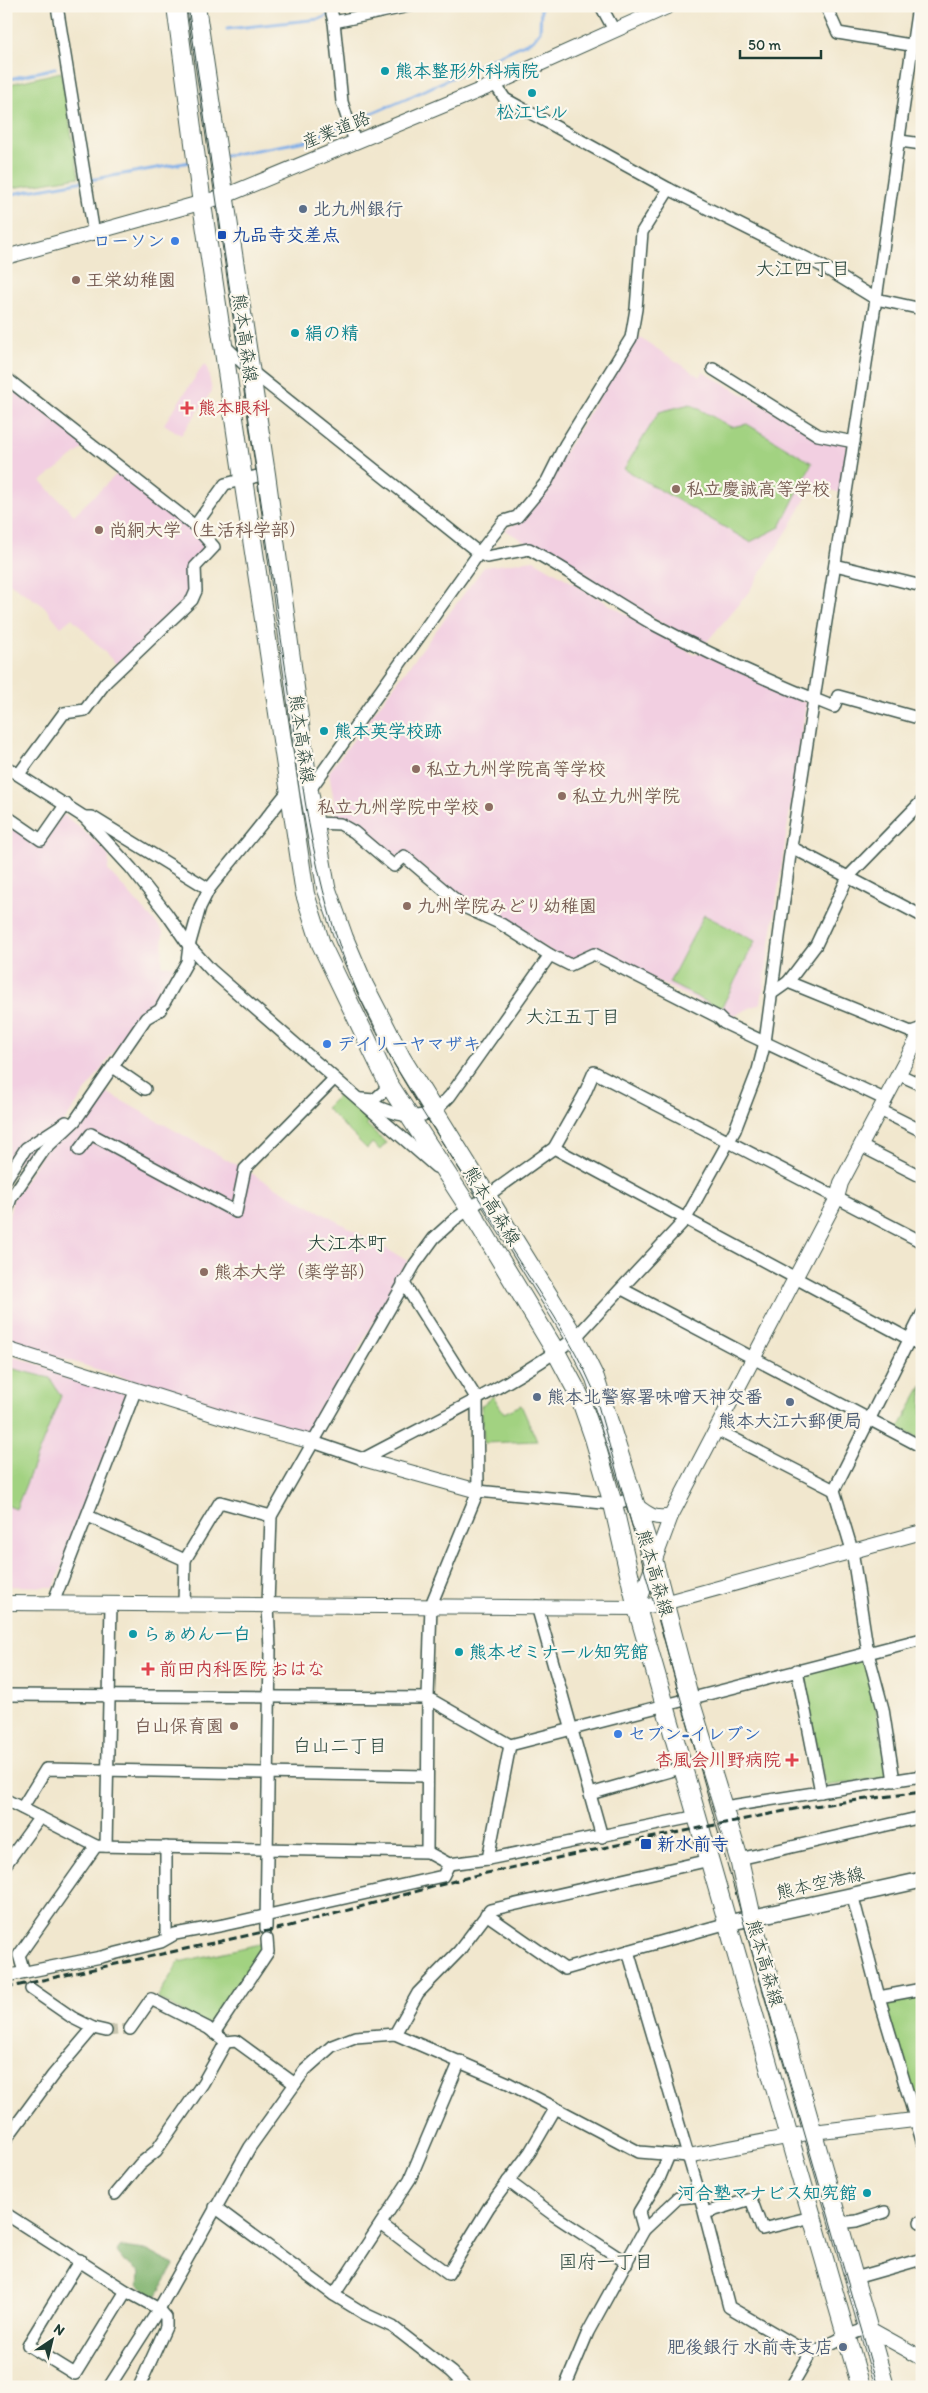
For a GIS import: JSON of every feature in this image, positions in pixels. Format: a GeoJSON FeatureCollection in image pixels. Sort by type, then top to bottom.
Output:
{"type":"FeatureCollection","features":[{"type":"Feature","properties":{"kind":"main road","name":"熊本高森線"},"geometry":{"type":"LineString","coordinates":[[176,6],[202,204],[305,894],[321,944],[388,1083],[469,1208],[556,1352],[579,1395],[613,1504],[637,1608],[861,2387]]}},
{"type":"Feature","properties":{"kind":"main road","name":"熊本高森線"},"geometry":{"type":"LineString","coordinates":[[196,6],[266,474],[309,791],[326,887],[364,986],[402,1058],[575,1338],[595,1378],[654,1564],[690,1700],[739,1859],[752,1918],[885,2387]]}},
{"type":"Feature","properties":{"kind":"main road","name":"熊本空港線"},"geometry":{"type":"LineString","coordinates":[[728,1924],[852,1894],[922,1880]]}},
{"type":"Feature","properties":{"kind":"street"},"geometry":{"type":"LineString","coordinates":[[57,6],[94,234]]}},
{"type":"Feature","properties":{"kind":"street"},"geometry":{"type":"LineString","coordinates":[[330,6],[334,22],[342,102],[356,142]]}},
{"type":"Feature","properties":{"kind":"street"},"geometry":{"type":"LineString","coordinates":[[334,22],[409,6]]}},
{"type":"Feature","properties":{"kind":"street"},"geometry":{"type":"LineString","coordinates":[[601,6],[614,30]]}},
{"type":"Feature","properties":{"kind":"street","name":"産業道路"},"geometry":{"type":"LineString","coordinates":[[6,257],[202,204],[224,196],[495,84],[669,6]]}},
{"type":"Feature","properties":{"kind":"street"},"geometry":{"type":"LineString","coordinates":[[826,6],[838,33],[918,46]]}},
{"type":"Feature","properties":{"kind":"street"},"geometry":{"type":"LineString","coordinates":[[363,1459],[477,1399],[556,1352],[575,1338],[622,1290],[685,1220],[727,1141],[736,1130],[752,1088],[765,1042],[791,847],[900,141],[918,46],[918,6]]}},
{"type":"Feature","properties":{"kind":"street"},"geometry":{"type":"LineString","coordinates":[[495,84],[505,99],[669,189],[822,266],[876,299],[922,308]]}},
{"type":"Feature","properties":{"kind":"street"},"geometry":{"type":"LineString","coordinates":[[900,141],[922,144]]}},
{"type":"Feature","properties":{"kind":"street"},"geometry":{"type":"LineString","coordinates":[[309,791],[479,553],[504,521],[517,517],[547,481],[565,445],[631,338],[636,309],[642,232],[669,189]]}},
{"type":"Feature","properties":{"kind":"street"},"geometry":{"type":"LineString","coordinates":[[224,345],[250,370],[479,553],[488,557],[529,549],[653,623],[709,652],[815,700],[834,707],[838,696],[922,719]]}},
{"type":"Feature","properties":{"kind":"street"},"geometry":{"type":"LineString","coordinates":[[713,369],[818,435],[854,442]]}},
{"type":"Feature","properties":{"kind":"street"},"geometry":{"type":"LineString","coordinates":[[6,378],[195,526],[214,547],[195,567],[196,591],[192,600],[106,682],[85,710],[64,713],[18,774]]}},
{"type":"Feature","properties":{"kind":"street"},"geometry":{"type":"LineString","coordinates":[[195,526],[225,484],[266,474]]}},
{"type":"Feature","properties":{"kind":"street"},"geometry":{"type":"LineString","coordinates":[[836,565],[922,586]]}},
{"type":"Feature","properties":{"kind":"street"},"geometry":{"type":"LineString","coordinates":[[6,767],[84,817],[130,868],[189,946],[211,970],[450,1180]]}},
{"type":"Feature","properties":{"kind":"street"},"geometry":{"type":"LineString","coordinates":[[6,1213],[11,1198],[44,1150],[75,1121],[146,1018],[160,1010],[187,962],[189,946],[200,907],[209,889],[289,790]]}},
{"type":"Feature","properties":{"kind":"street"},"geometry":{"type":"LineString","coordinates":[[771,994],[788,982],[816,945],[848,877],[922,801]]}},
{"type":"Feature","properties":{"kind":"street"},"geometry":{"type":"LineString","coordinates":[[6,816],[41,840],[66,804]]}},
{"type":"Feature","properties":{"kind":"street"},"geometry":{"type":"LineString","coordinates":[[84,817],[92,817],[209,889]]}},
{"type":"Feature","properties":{"kind":"street"},"geometry":{"type":"LineString","coordinates":[[315,823],[340,824],[354,832],[394,866],[404,856],[464,907],[501,924],[570,965],[594,954],[718,1017],[724,1023],[765,1042],[883,1105],[922,1132]]}},
{"type":"Feature","properties":{"kind":"street"},"geometry":{"type":"LineString","coordinates":[[791,847],[922,916]]}},
{"type":"Feature","properties":{"kind":"street"},"geometry":{"type":"LineString","coordinates":[[6,1179],[26,1148],[68,1120],[146,1009],[158,1002],[180,960],[183,947],[189,946]]}},
{"type":"Feature","properties":{"kind":"street"},"geometry":{"type":"LineString","coordinates":[[360,1099],[380,1108],[410,1117],[434,1111],[450,1096],[550,954]]}},
{"type":"Feature","properties":{"kind":"street"},"geometry":{"type":"LineString","coordinates":[[788,982],[911,1032],[922,1029]]}},
{"type":"Feature","properties":{"kind":"street"},"geometry":{"type":"LineString","coordinates":[[637,1608],[671,1516],[755,1359],[837,1198],[842,1183],[922,1029]]}},
{"type":"Feature","properties":{"kind":"street"},"geometry":{"type":"LineString","coordinates":[[113,1067],[145,1089]]}},
{"type":"Feature","properties":{"kind":"street"},"geometry":{"type":"LineString","coordinates":[[214,2033],[268,1952],[265,1915],[269,1698],[268,1605],[271,1516],[403,1282],[434,1238],[469,1208],[554,1148],[584,1095],[594,1072],[922,1242]]}},
{"type":"Feature","properties":{"kind":"street"},"geometry":{"type":"LineString","coordinates":[[900,1074],[922,1086]]}},
{"type":"Feature","properties":{"kind":"street"},"geometry":{"type":"LineString","coordinates":[[79,1150],[91,1134],[236,1212],[245,1169],[334,1079]]}},
{"type":"Feature","properties":{"kind":"street"},"geometry":{"type":"LineString","coordinates":[[360,1099],[374,1100],[384,1091],[388,1083]]}},
{"type":"Feature","properties":{"kind":"street"},"geometry":{"type":"LineString","coordinates":[[861,1146],[922,1177]]}},
{"type":"Feature","properties":{"kind":"street"},"geometry":{"type":"LineString","coordinates":[[554,1148],[922,1346]]}},
{"type":"Feature","properties":{"kind":"street"},"geometry":{"type":"LineString","coordinates":[[403,1282],[477,1399],[478,1491],[431,1605],[427,1852]]}},
{"type":"Feature","properties":{"kind":"street"},"geometry":{"type":"LineString","coordinates":[[622,1290],[922,1448]]}},
{"type":"Feature","properties":{"kind":"street"},"geometry":{"type":"LineString","coordinates":[[894,1781],[882,1709],[868,1653],[852,1550],[834,1490],[871,1420],[922,1314]]}},
{"type":"Feature","properties":{"kind":"street"},"geometry":{"type":"LineString","coordinates":[[6,1349],[248,1425],[313,1442],[363,1459],[478,1491],[613,1504],[635,1501],[652,1517],[662,1518],[671,1516]]}},
{"type":"Feature","properties":{"kind":"street"},"geometry":{"type":"LineString","coordinates":[[53,1603],[136,1389]]}},
{"type":"Feature","properties":{"kind":"street"},"geometry":{"type":"LineString","coordinates":[[717,1430],[834,1490]]}},
{"type":"Feature","properties":{"kind":"street"},"geometry":{"type":"LineString","coordinates":[[184,1604],[185,1560],[220,1502],[271,1516]]}},
{"type":"Feature","properties":{"kind":"street"},"geometry":{"type":"LineString","coordinates":[[88,1516],[185,1560]]}},
{"type":"Feature","properties":{"kind":"street"},"geometry":{"type":"LineString","coordinates":[[6,1603],[637,1608],[664,1603],[922,1532]]}},
{"type":"Feature","properties":{"kind":"street"},"geometry":{"type":"LineString","coordinates":[[24,1972],[19,1956],[101,1846],[106,1771],[111,1604]]}},
{"type":"Feature","properties":{"kind":"street"},"geometry":{"type":"LineString","coordinates":[[537,1606],[602,1837]]}},
{"type":"Feature","properties":{"kind":"street"},"geometry":{"type":"LineString","coordinates":[[6,1695],[428,1698],[510,1745],[922,1639]]}},
{"type":"Feature","properties":{"kind":"street"},"geometry":{"type":"LineString","coordinates":[[797,1670],[821,1792]]}},
{"type":"Feature","properties":{"kind":"street"},"geometry":{"type":"LineString","coordinates":[[488,1859],[510,1745]]}},
{"type":"Feature","properties":{"kind":"street"},"geometry":{"type":"LineString","coordinates":[[590,1794],[684,1767]]}},
{"type":"Feature","properties":{"kind":"street"},"geometry":{"type":"LineString","coordinates":[[22,1808],[46,1769],[427,1776]]}},
{"type":"Feature","properties":{"kind":"street"},"geometry":{"type":"LineString","coordinates":[[724,1807],[922,1776]]}},
{"type":"Feature","properties":{"kind":"street"},"geometry":{"type":"LineString","coordinates":[[6,1800],[101,1846],[427,1852],[449,1864],[488,1859],[698,1816]]}},
{"type":"Feature","properties":{"kind":"street"},"geometry":{"type":"LineString","coordinates":[[6,1864],[40,1817]]}},
{"type":"Feature","properties":{"kind":"street"},"geometry":{"type":"LineString","coordinates":[[739,1859],[922,1817]]}},
{"type":"Feature","properties":{"kind":"street"},"geometry":{"type":"LineString","coordinates":[[166,1847],[166,1931],[169,1937]]}},
{"type":"Feature","properties":{"kind":"street"},"geometry":{"type":"LineString","coordinates":[[395,2034],[418,1993],[459,1951],[486,1914],[496,1906],[710,1860]]}},
{"type":"Feature","properties":{"kind":"street"},"geometry":{"type":"LineString","coordinates":[[6,1976],[161,1942],[175,1934],[443,1876],[449,1864]]}},
{"type":"Feature","properties":{"kind":"street"},"geometry":{"type":"LineString","coordinates":[[852,1894],[879,1997],[919,2119],[922,2141]]}},
{"type":"Feature","properties":{"kind":"street"},"geometry":{"type":"LineString","coordinates":[[486,1914],[565,1969],[728,1924]]}},
{"type":"Feature","properties":{"kind":"street"},"geometry":{"type":"LineString","coordinates":[[628,1951],[705,2213],[729,2307],[810,2354]]}},
{"type":"Feature","properties":{"kind":"street"},"geometry":{"type":"LineString","coordinates":[[879,1997],[922,1988]]}},
{"type":"Feature","properties":{"kind":"street"},"geometry":{"type":"LineString","coordinates":[[31,1989],[73,2018],[93,2028],[106,2031]]}},
{"type":"Feature","properties":{"kind":"street"},"geometry":{"type":"LineString","coordinates":[[130,2029],[151,1999],[208,2028],[226,2042],[236,2041],[295,2084]]}},
{"type":"Feature","properties":{"kind":"street"},"geometry":{"type":"LineString","coordinates":[[6,2140],[53,2075],[93,2028]]}},
{"type":"Feature","properties":{"kind":"street"},"geometry":{"type":"LineString","coordinates":[[109,2387],[159,2309],[250,2148],[305,2070],[332,2046],[355,2037],[395,2034],[508,2083],[639,2152],[688,2156],[812,2132],[919,2119]]}},
{"type":"Feature","properties":{"kind":"street"},"geometry":{"type":"LineString","coordinates":[[115,2194],[140,2164],[156,2151],[203,2083],[226,2042]]}},
{"type":"Feature","properties":{"kind":"street"},"geometry":{"type":"LineString","coordinates":[[334,2295],[410,2179],[460,2061]]}},
{"type":"Feature","properties":{"kind":"street"},"geometry":{"type":"LineString","coordinates":[[381,2224],[448,2274],[489,2207],[530,2152],[555,2109]]}},
{"type":"Feature","properties":{"kind":"street"},"geometry":{"type":"LineString","coordinates":[[644,2230],[639,2212],[659,2180],[668,2155]]}},
{"type":"Feature","properties":{"kind":"street"},"geometry":{"type":"LineString","coordinates":[[508,2181],[555,2216],[627,2263]]}},
{"type":"Feature","properties":{"kind":"street"},"geometry":{"type":"LineString","coordinates":[[565,2387],[606,2296],[627,2263],[644,2230],[678,2198],[700,2196]]}},
{"type":"Feature","properties":{"kind":"street"},"geometry":{"type":"LineString","coordinates":[[705,2213],[751,2199],[762,2229],[812,2217]]}},
{"type":"Feature","properties":{"kind":"street"},"geometry":{"type":"LineString","coordinates":[[216,2207],[334,2295],[365,2314],[393,2327],[451,2372],[466,2387]]}},
{"type":"Feature","properties":{"kind":"street"},"geometry":{"type":"LineString","coordinates":[[839,2223],[857,2221],[885,2212]]}},
{"type":"Feature","properties":{"kind":"street"},"geometry":{"type":"LineString","coordinates":[[6,2214],[126,2291],[159,2309],[166,2317],[166,2327],[139,2387]]}},
{"type":"Feature","properties":{"kind":"street"},"geometry":{"type":"LineString","coordinates":[[855,2278],[922,2259]]}},
{"type":"Feature","properties":{"kind":"street"},"geometry":{"type":"LineString","coordinates":[[80,2260],[28,2345],[75,2374],[126,2291]]}},
{"type":"Feature","properties":{"kind":"street"},"geometry":{"type":"LineString","coordinates":[[791,2387],[810,2354],[846,2336],[868,2328],[922,2358]]}},
{"type":"Feature","properties":{"kind":"shaded area","name":"私立慶誠高等学校"},"geometry":{"type":"Polygon","coordinates":[[[636,335],[700,377],[703,372],[814,434],[848,443],[841,493],[813,485],[791,525],[748,593],[705,644],[693,642],[505,530],[516,523],[570,444],[636,335]]]}},
{"type":"Feature","properties":{"kind":"shaded area","name":"熊本眼科"},"geometry":{"type":"Polygon","coordinates":[[[204,364],[207,366],[212,391],[181,435],[164,424],[204,364]]]}},
{"type":"Feature","properties":{"kind":"shaded area","name":"尚絅大学（生活科学部）"},"geometry":{"type":"Polygon","coordinates":[[[6,381],[86,446],[41,481],[74,515],[119,472],[210,544],[191,566],[191,596],[117,665],[72,618],[61,627],[44,606],[6,581],[6,381]]]}},
{"type":"Feature","properties":{"kind":"shaded area","name":"私立九州学院"},"geometry":{"type":"Polygon","coordinates":[[[534,560],[693,654],[702,653],[806,703],[761,1003],[730,1017],[588,949],[575,959],[567,960],[471,907],[404,853],[395,862],[337,819],[329,772],[484,567],[534,560]]]}},
{"type":"Feature","properties":{"kind":"shaded area"},"geometry":{"type":"Polygon","coordinates":[[[63,814],[92,838],[109,856],[108,870],[163,931],[162,966],[174,965],[155,1002],[144,1008],[64,1122],[6,1173],[6,819],[43,844],[63,814]]]}},
{"type":"Feature","properties":{"kind":"shaded area","name":"熊本大学（薬学部）"},"geometry":{"type":"Polygon","coordinates":[[[101,1089],[408,1261],[311,1433],[305,1434],[6,1341],[6,1228],[13,1199],[44,1152],[101,1089]]]}},
{"type":"Feature","properties":{"kind":"shaded area"},"geometry":{"type":"Polygon","coordinates":[[[6,1354],[129,1394],[54,1587],[6,1586],[6,1354]]]}},
{"type":"Feature","properties":{"kind":"green space"},"geometry":{"type":"Polygon","coordinates":[[[61,72],[79,177],[6,189],[6,85],[61,72]]]}},
{"type":"Feature","properties":{"kind":"green space"},"geometry":{"type":"Polygon","coordinates":[[[690,404],[731,427],[747,424],[812,463],[780,527],[750,542],[624,469],[659,412],[690,404]]]}},
{"type":"Feature","properties":{"kind":"green space"},"geometry":{"type":"Polygon","coordinates":[[[704,915],[755,941],[721,1009],[669,983],[704,915]]]}},
{"type":"Feature","properties":{"kind":"green space"},"geometry":{"type":"Polygon","coordinates":[[[342,1092],[369,1120],[366,1124],[386,1143],[380,1150],[372,1143],[367,1149],[326,1108],[342,1092]]]}},
{"type":"Feature","properties":{"kind":"green space"},"geometry":{"type":"Polygon","coordinates":[[[6,1367],[50,1378],[61,1396],[16,1509],[6,1505],[6,1367]]]}},
{"type":"Feature","properties":{"kind":"green space"},"geometry":{"type":"Polygon","coordinates":[[[922,1386],[922,1440],[899,1428],[922,1386]]]}},
{"type":"Feature","properties":{"kind":"green space"},"geometry":{"type":"Polygon","coordinates":[[[493,1396],[504,1413],[521,1405],[537,1441],[484,1443],[481,1406],[493,1396]]]}},
{"type":"Feature","properties":{"kind":"green space"},"geometry":{"type":"Polygon","coordinates":[[[865,1657],[890,1777],[825,1786],[802,1672],[865,1657]]]}},
{"type":"Feature","properties":{"kind":"green space"},"geometry":{"type":"Polygon","coordinates":[[[264,1943],[265,1952],[214,2028],[157,1998],[179,1962],[264,1943]]]}},
{"type":"Feature","properties":{"kind":"green space"},"geometry":{"type":"Polygon","coordinates":[[[922,1997],[922,2095],[909,2097],[881,2004],[922,1997]]]}},
{"type":"Feature","properties":{"kind":"green space"},"geometry":{"type":"Polygon","coordinates":[[[121,2247],[146,2250],[174,2265],[156,2297],[139,2286],[140,2272],[125,2262],[117,2252],[121,2247]]]}},
{"type":"Feature","properties":{"kind":"waterway"},"geometry":{"type":"LineString","coordinates":[[227,29],[320,19],[349,6]]}},
{"type":"Feature","properties":{"kind":"waterway"},"geometry":{"type":"LineString","coordinates":[[223,156],[306,141],[410,97],[533,40],[540,31],[541,6]]}},
{"type":"Feature","properties":{"kind":"waterway"},"geometry":{"type":"LineString","coordinates":[[6,80],[55,68]]}},
{"type":"Feature","properties":{"kind":"waterway"},"geometry":{"type":"LineString","coordinates":[[6,195],[190,162]]}},
{"type":"Feature","properties":{"kind":"tunnel"},"geometry":{"type":"LineString","coordinates":[[106,2031],[130,2029]]}},
{"type":"Feature","properties":{"kind":"tram line"},"geometry":{"type":"LineString","coordinates":[[188,6],[305,801],[313,846],[329,912],[351,977],[384,1046],[424,1113],[554,1316],[576,1353],[594,1391],[748,1938],[878,2387]]}},
{"type":"Feature","properties":{"kind":"railway"},"geometry":{"type":"LineString","coordinates":[[6,1988],[286,1927],[473,1876],[645,1839],[805,1807],[922,1792]]}},
{"type":"Feature","properties":{"kind":"place","name":"熊本整形外科病院"},"geometry":{"type":"Point","coordinates":[385,71]}},
{"type":"Feature","properties":{"kind":"place","name":"松江ビル"},"geometry":{"type":"Point","coordinates":[532,93]}},
{"type":"Feature","properties":{"kind":"place","name":"北九州銀行"},"geometry":{"type":"Point","coordinates":[303,209]}},
{"type":"Feature","properties":{"kind":"place","name":"九品寺交差点"},"geometry":{"type":"Point","coordinates":[222,235]}},
{"type":"Feature","properties":{"kind":"place","name":"ローソン"},"geometry":{"type":"Point","coordinates":[175,241]}},
{"type":"Feature","properties":{"kind":"place","name":"王栄幼稚園"},"geometry":{"type":"Point","coordinates":[76,280]}},
{"type":"Feature","properties":{"kind":"place","name":"絹の精"},"geometry":{"type":"Point","coordinates":[295,333]}},
{"type":"Feature","properties":{"kind":"place","name":"熊本眼科"},"geometry":{"type":"Point","coordinates":[187,408]}},
{"type":"Feature","properties":{"kind":"place","name":"私立慶誠高等学校"},"geometry":{"type":"Point","coordinates":[676,489]}},
{"type":"Feature","properties":{"kind":"place","name":"尚絅大学（生活科学部）"},"geometry":{"type":"Point","coordinates":[99,530]}},
{"type":"Feature","properties":{"kind":"place","name":"熊本英学校跡"},"geometry":{"type":"Point","coordinates":[324,731]}},
{"type":"Feature","properties":{"kind":"place","name":"私立九州学院高等学校"},"geometry":{"type":"Point","coordinates":[416,769]}},
{"type":"Feature","properties":{"kind":"place","name":"私立九州学院"},"geometry":{"type":"Point","coordinates":[562,796]}},
{"type":"Feature","properties":{"kind":"place","name":"私立九州学院中学校"},"geometry":{"type":"Point","coordinates":[489,807]}},
{"type":"Feature","properties":{"kind":"place","name":"九州学院みどり幼稚園"},"geometry":{"type":"Point","coordinates":[407,906]}},
{"type":"Feature","properties":{"kind":"place","name":"デイリーヤマザキ"},"geometry":{"type":"Point","coordinates":[327,1044]}},
{"type":"Feature","properties":{"kind":"place","name":"熊本大学（薬学部）"},"geometry":{"type":"Point","coordinates":[204,1272]}},
{"type":"Feature","properties":{"kind":"place","name":"熊本北警察署味噌天神交番"},"geometry":{"type":"Point","coordinates":[537,1397]}},
{"type":"Feature","properties":{"kind":"place","name":"熊本大江六郵便局"},"geometry":{"type":"Point","coordinates":[790,1402]}},
{"type":"Feature","properties":{"kind":"place","name":"らぁめん一白"},"geometry":{"type":"Point","coordinates":[133,1634]}},
{"type":"Feature","properties":{"kind":"place","name":"熊本ゼミナール知究館"},"geometry":{"type":"Point","coordinates":[459,1652]}},
{"type":"Feature","properties":{"kind":"place","name":"前田内科医院 おはな"},"geometry":{"type":"Point","coordinates":[148,1669]}},
{"type":"Feature","properties":{"kind":"place","name":"白山保育園"},"geometry":{"type":"Point","coordinates":[234,1726]}},
{"type":"Feature","properties":{"kind":"place","name":"セブン-イレブン"},"geometry":{"type":"Point","coordinates":[618,1734]}},
{"type":"Feature","properties":{"kind":"place","name":"杏風会川野病院"},"geometry":{"type":"Point","coordinates":[792,1760]}},
{"type":"Feature","properties":{"kind":"place","name":"新水前寺"},"geometry":{"type":"Point","coordinates":[646,1844]}},
{"type":"Feature","properties":{"kind":"place","name":"河合塾マナビス知究館"},"geometry":{"type":"Point","coordinates":[867,2193]}},
{"type":"Feature","properties":{"kind":"place","name":"肥後銀行 水前寺支店"},"geometry":{"type":"Point","coordinates":[843,2347]}},
{"type":"Feature","properties":{"kind":"district","name":"大江四丁目"},"geometry":{"type":"Point","coordinates":[803,268]}},
{"type":"Feature","properties":{"kind":"district","name":"大江五丁目"},"geometry":{"type":"Point","coordinates":[573,1016]}},
{"type":"Feature","properties":{"kind":"district","name":"大江本町"},"geometry":{"type":"Point","coordinates":[347,1243]}},
{"type":"Feature","properties":{"kind":"district","name":"白山二丁目"},"geometry":{"type":"Point","coordinates":[340,1745]}},
{"type":"Feature","properties":{"kind":"district","name":"国府一丁目"},"geometry":{"type":"Point","coordinates":[606,2261]}}]}
